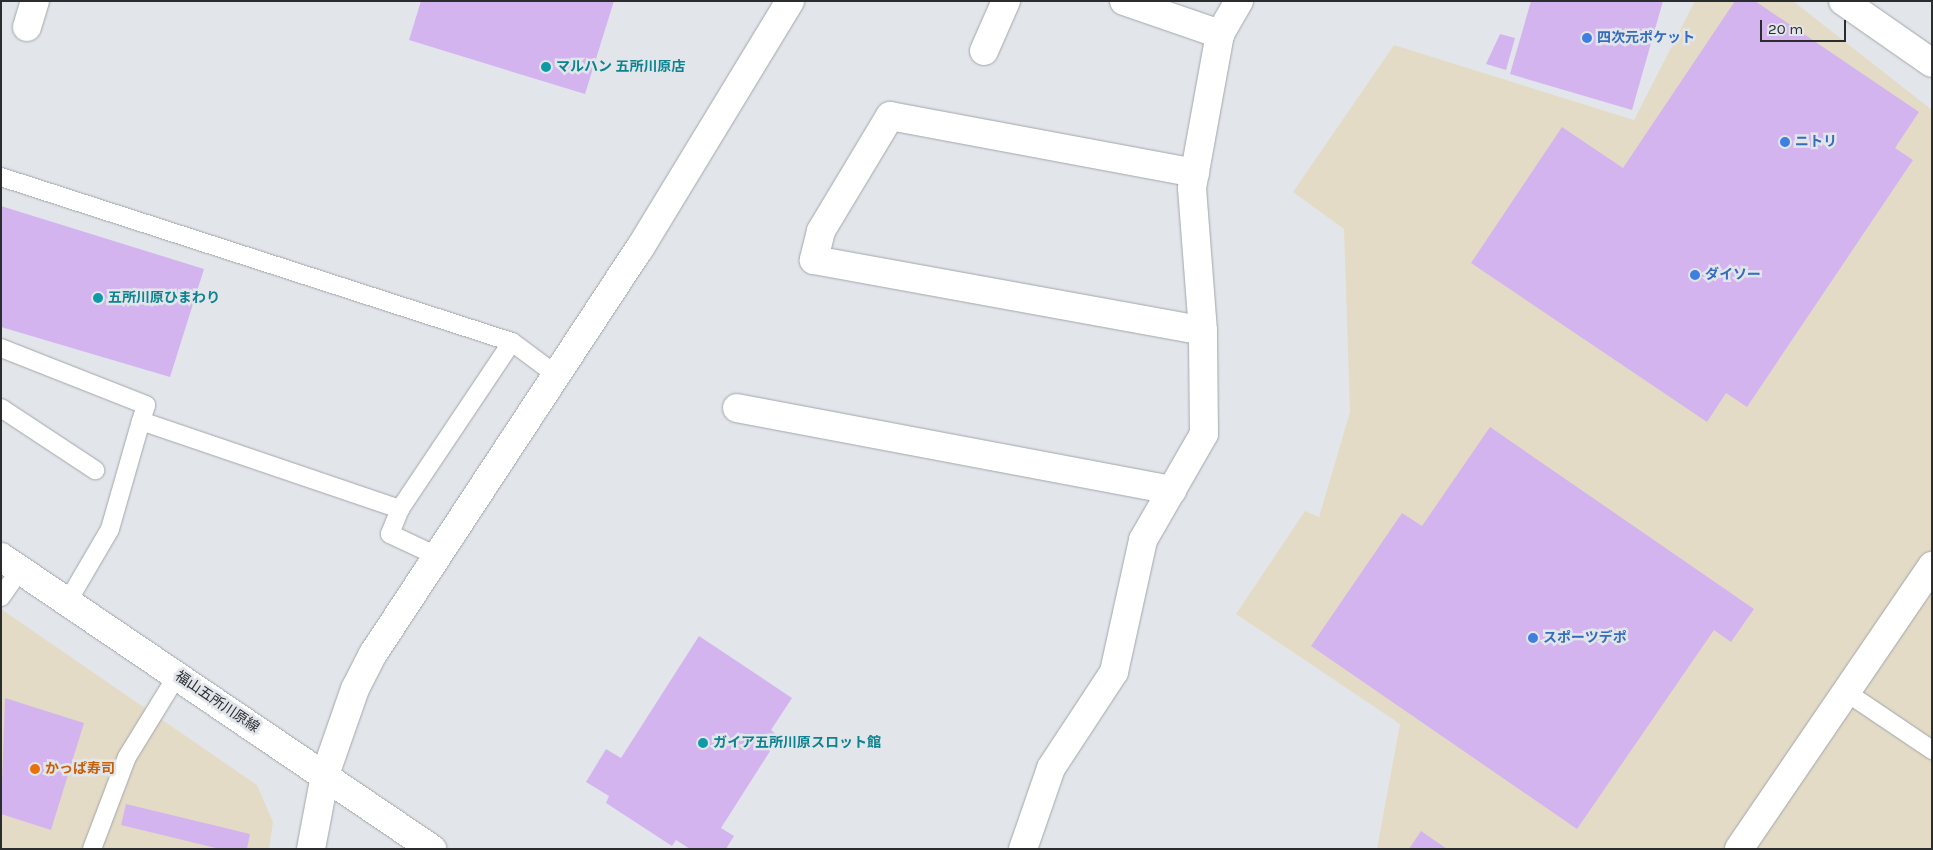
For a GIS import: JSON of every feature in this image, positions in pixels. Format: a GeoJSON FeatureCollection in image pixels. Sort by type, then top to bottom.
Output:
{"type":"FeatureCollection","features":[{"type":"Feature","properties":{"kind":"street"},"geometry":{"type":"LineString","coordinates":[[27,27],[35,1]]}},
{"type":"Feature","properties":{"kind":"street"},"geometry":{"type":"LineString","coordinates":[[311,849],[325,775],[355,689],[437,556],[555,374],[640,248],[790,1]]}},
{"type":"Feature","properties":{"kind":"street"},"geometry":{"type":"LineString","coordinates":[[984,51],[1006,1]]}},
{"type":"Feature","properties":{"kind":"street"},"geometry":{"type":"LineString","coordinates":[[1124,1],[1220,34]]}},
{"type":"Feature","properties":{"kind":"street"},"geometry":{"type":"LineString","coordinates":[[1024,849],[1051,768],[1114,672],[1143,540],[1204,434],[1203,331],[1192,188],[1220,34],[1239,1]]}},
{"type":"Feature","properties":{"kind":"street"},"geometry":{"type":"LineString","coordinates":[[1843,1],[1932,64]]}},
{"type":"Feature","properties":{"kind":"street"},"geometry":{"type":"LineString","coordinates":[[1195,173],[890,116],[821,230],[814,260],[1203,331]]}},
{"type":"Feature","properties":{"kind":"street"},"geometry":{"type":"LineString","coordinates":[[737,408],[1172,490]]}},
{"type":"Feature","properties":{"kind":"street","name":"福山五所川原線"},"geometry":{"type":"LineString","coordinates":[[11,563],[178,674],[432,849]]}},
{"type":"Feature","properties":{"kind":"street"},"geometry":{"type":"LineString","coordinates":[[1739,849],[1932,566]]}},
{"type":"Feature","properties":{"kind":"lane"},"geometry":{"type":"LineString","coordinates":[[1,177],[512,342],[555,374]]}},
{"type":"Feature","properties":{"kind":"lane"},"geometry":{"type":"LineString","coordinates":[[437,556],[390,534],[400,509],[512,342]]}},
{"type":"Feature","properties":{"kind":"lane"},"geometry":{"type":"LineString","coordinates":[[1,348],[146,405],[110,529],[68,602]]}},
{"type":"Feature","properties":{"kind":"lane"},"geometry":{"type":"LineString","coordinates":[[1,408],[95,470]]}},
{"type":"Feature","properties":{"kind":"lane"},"geometry":{"type":"LineString","coordinates":[[142,421],[400,509]]}},
{"type":"Feature","properties":{"kind":"lane"},"geometry":{"type":"LineString","coordinates":[[1,597],[11,563]]}},
{"type":"Feature","properties":{"kind":"lane"},"geometry":{"type":"LineString","coordinates":[[92,849],[127,757],[178,674]]}},
{"type":"Feature","properties":{"kind":"lane"},"geometry":{"type":"LineString","coordinates":[[1846,692],[1932,750]]}},
{"type":"Feature","properties":{"kind":"shaded area"},"geometry":{"type":"Polygon","coordinates":[[[1695,1],[1793,1],[1932,110],[1932,849],[1377,849],[1400,724],[1236,614],[1305,511],[1319,517],[1350,412],[1344,229],[1293,192],[1394,45],[1634,120],[1695,1]]]}},
{"type":"Feature","properties":{"kind":"shaded area"},"geometry":{"type":"Polygon","coordinates":[[[1,609],[257,785],[273,822],[269,849],[1,849],[1,609]]]}},
{"type":"Feature","properties":{"kind":"building","name":"マルハン 五所川原店"},"geometry":{"type":"Polygon","coordinates":[[[421,1],[614,1],[585,94],[409,40],[421,1]]]}},
{"type":"Feature","properties":{"kind":"building","name":"四次元ポケット"},"geometry":{"type":"Polygon","coordinates":[[[1531,1],[1663,1],[1632,110],[1510,74],[1531,1]]]}},
{"type":"Feature","properties":{"kind":"building"},"geometry":{"type":"Polygon","coordinates":[[[1735,1],[1755,1],[1919,112],[1895,148],[1913,160],[1747,407],[1726,393],[1707,422],[1471,263],[1562,127],[1623,168],[1735,1]]]}},
{"type":"Feature","properties":{"kind":"building"},"geometry":{"type":"Polygon","coordinates":[[[1500,34],[1515,38],[1506,70],[1486,64],[1500,34]]]}},
{"type":"Feature","properties":{"kind":"building","name":"五所川原ひまわり"},"geometry":{"type":"Polygon","coordinates":[[[1,206],[204,269],[170,377],[1,327],[1,206]]]}},
{"type":"Feature","properties":{"kind":"building"},"geometry":{"type":"Polygon","coordinates":[[[1490,427],[1754,609],[1731,642],[1714,630],[1577,829],[1311,646],[1402,513],[1422,526],[1490,427]]]}},
{"type":"Feature","properties":{"kind":"building","name":"ガイア五所川原スロット館"},"geometry":{"type":"Polygon","coordinates":[[[699,636],[792,698],[771,730],[779,737],[721,828],[734,836],[726,849],[690,849],[676,840],[672,846],[606,803],[609,796],[586,782],[606,749],[621,758],[699,636]]]}},
{"type":"Feature","properties":{"kind":"building","name":"かっぱ寿司"},"geometry":{"type":"Polygon","coordinates":[[[5,698],[84,723],[51,830],[1,814],[5,698]]]}},
{"type":"Feature","properties":{"kind":"building"},"geometry":{"type":"Polygon","coordinates":[[[126,804],[250,834],[247,849],[220,849],[121,825],[126,804]]]}},
{"type":"Feature","properties":{"kind":"building"},"geometry":{"type":"Polygon","coordinates":[[[1421,831],[1447,849],[1409,849],[1421,831]]]}},
{"type":"Feature","properties":{"kind":"place","name":"四次元ポケット"},"geometry":{"type":"Point","coordinates":[1587,38]}},
{"type":"Feature","properties":{"kind":"place","name":"マルハン 五所川原店"},"geometry":{"type":"Point","coordinates":[546,67]}},
{"type":"Feature","properties":{"kind":"place","name":"ニトリ"},"geometry":{"type":"Point","coordinates":[1785,142]}},
{"type":"Feature","properties":{"kind":"place","name":"ダイソー"},"geometry":{"type":"Point","coordinates":[1695,275]}},
{"type":"Feature","properties":{"kind":"place","name":"五所川原ひまわり"},"geometry":{"type":"Point","coordinates":[98,298]}},
{"type":"Feature","properties":{"kind":"place","name":"スポーツデポ"},"geometry":{"type":"Point","coordinates":[1533,638]}},
{"type":"Feature","properties":{"kind":"place","name":"ガイア五所川原スロット館"},"geometry":{"type":"Point","coordinates":[703,743]}},
{"type":"Feature","properties":{"kind":"place","name":"かっぱ寿司"},"geometry":{"type":"Point","coordinates":[35,769]}}]}
